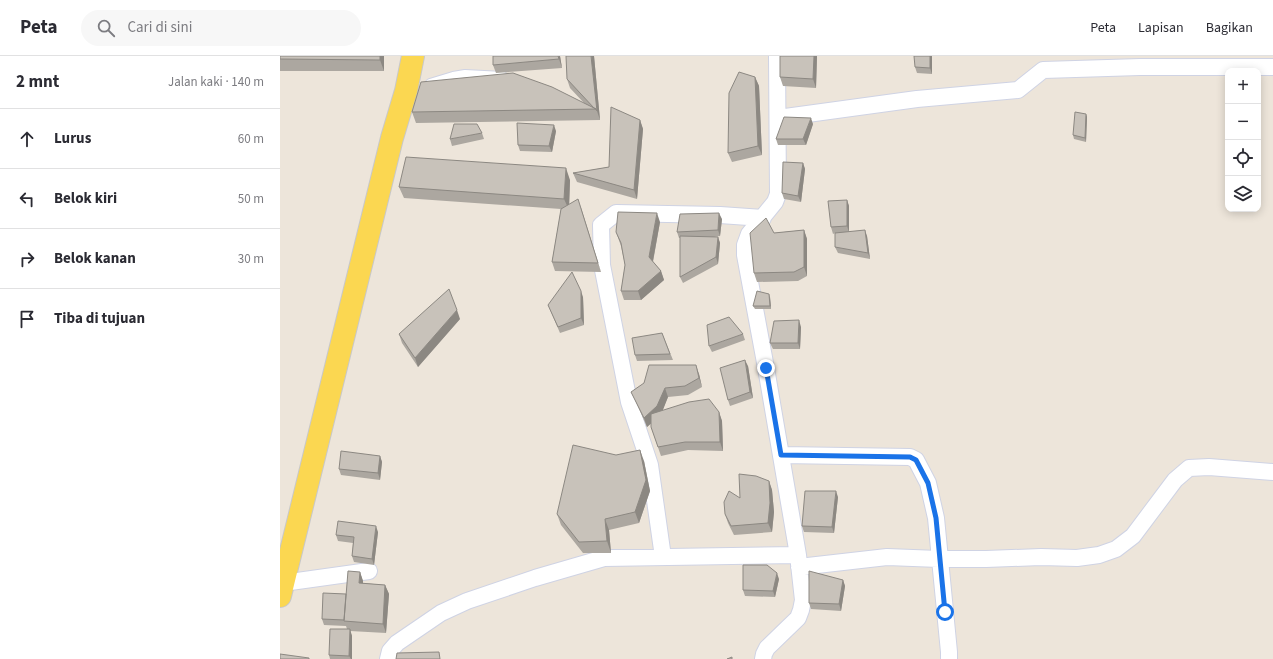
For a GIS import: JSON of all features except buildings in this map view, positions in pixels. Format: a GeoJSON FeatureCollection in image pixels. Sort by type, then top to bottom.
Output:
{"type":"FeatureCollection","features":[{"type":"Feature","properties":{"kind":"main road"},"geometry":{"type":"LineString","coordinates":[[282,590],[392,138],[413,89],[413,56]]}},
{"type":"Feature","properties":{"kind":"street"},"geometry":{"type":"LineString","coordinates":[[763,659],[767,648],[798,618],[802,610],[803,600],[799,561],[745,255],[745,245],[749,234],[775,202],[778,194],[777,56]]}},
{"type":"Feature","properties":{"kind":"street"},"geometry":{"type":"LineString","coordinates":[[778,118],[917,99],[1018,90],[1044,63],[1140,67],[1273,67]]}},
{"type":"Feature","properties":{"kind":"street"},"geometry":{"type":"LineString","coordinates":[[663,557],[650,465],[629,402],[602,264],[601,225],[616,213],[720,215],[763,218]]}},
{"type":"Feature","properties":{"kind":"street"},"geometry":{"type":"LineString","coordinates":[[781,455],[910,457],[916,460],[928,483],[936,518],[949,659]]}},
{"type":"Feature","properties":{"kind":"street"},"geometry":{"type":"LineString","coordinates":[[388,659],[390,651],[397,643],[441,613],[467,601],[535,578],[604,558],[663,557],[799,561],[887,557],[940,559],[1041,557],[1077,558],[1099,556],[1116,549],[1133,536],[1175,480],[1189,468],[1209,467],[1273,472]]}},
{"type":"Feature","properties":{"kind":"street"},"geometry":{"type":"LineString","coordinates":[[282,590],[369,571]]}},
{"type":"Feature","properties":{"kind":"lane"},"geometry":{"type":"LineString","coordinates":[[413,89],[465,74],[506,76],[513,78]]}},
{"type":"Feature","properties":{"kind":"route"},"geometry":{"type":"LineString","coordinates":[[766,368],[781,455],[910,457],[916,460],[928,483],[936,518],[945,612]]}}]}
